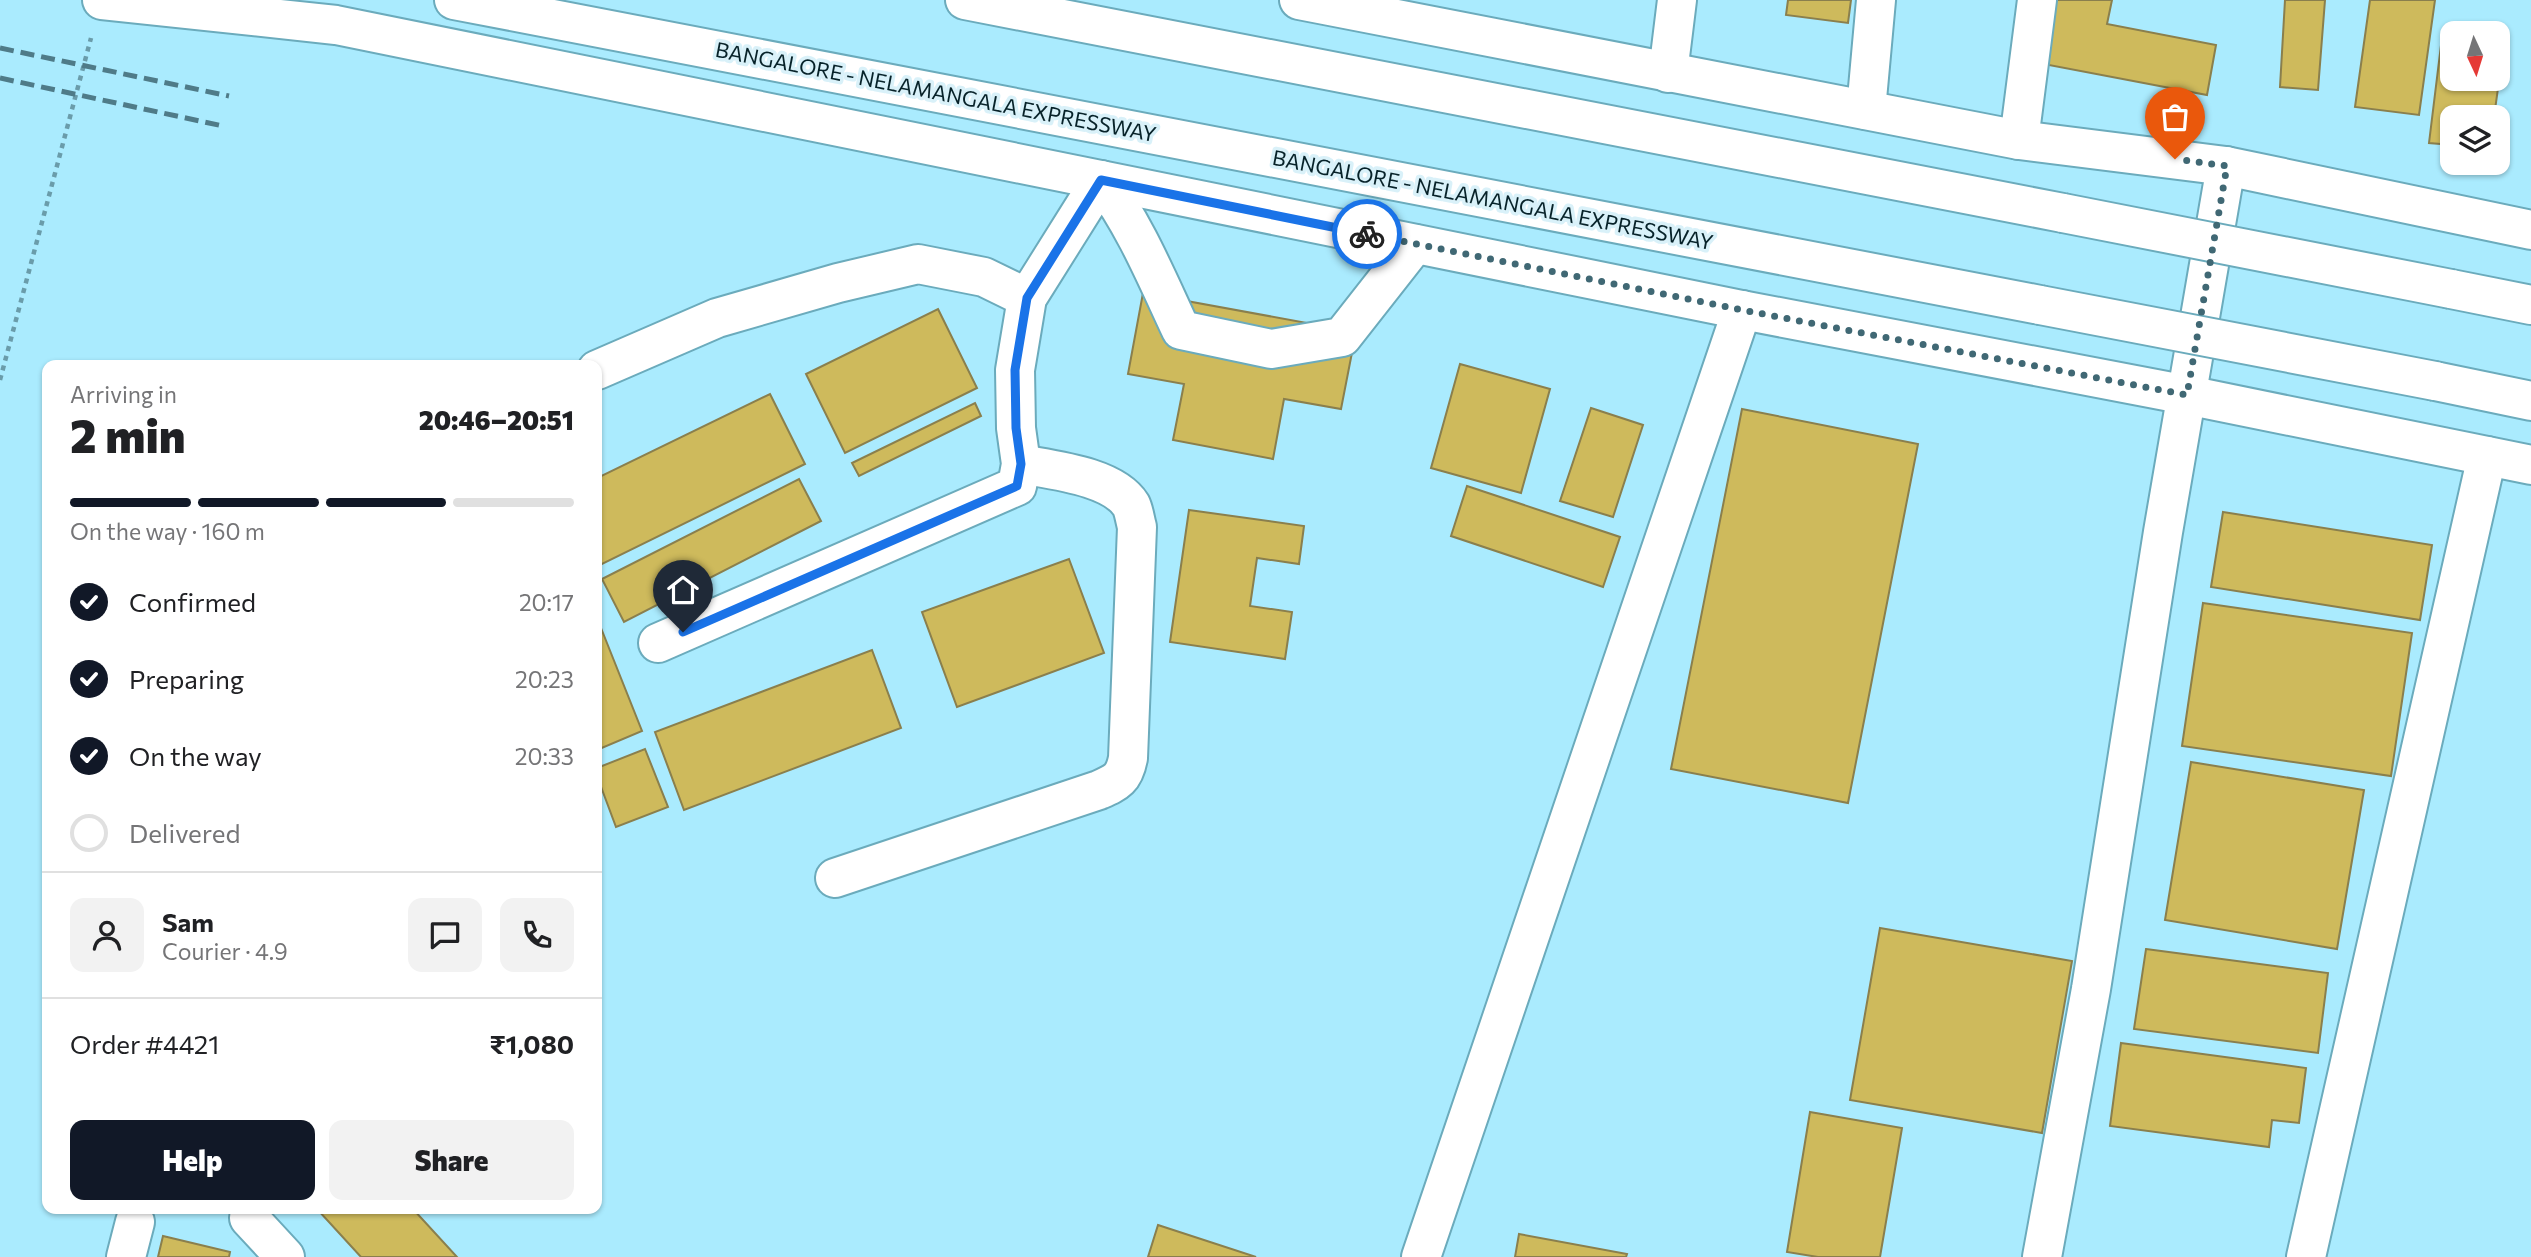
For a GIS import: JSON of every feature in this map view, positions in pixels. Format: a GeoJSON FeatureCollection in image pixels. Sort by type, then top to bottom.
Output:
{"type":"FeatureCollection","features":[{"type":"Feature","properties":{"kind":"main road","name":"BANGALORE - NELAMANGALA EXPRESSWAY"},"geometry":{"type":"LineString","coordinates":[[454,0],[2531,401]]}},
{"type":"Feature","properties":{"kind":"main road"},"geometry":{"type":"LineString","coordinates":[[965,0],[2531,305]]}},
{"type":"Feature","properties":{"kind":"main road"},"geometry":{"type":"LineString","coordinates":[[1300,0],[2019,140],[2227,166],[2531,230],[2531,224]]}},
{"type":"Feature","properties":{"kind":"main road"},"geometry":{"type":"LineString","coordinates":[[1668,73],[1677,0]]}},
{"type":"Feature","properties":{"kind":"main road"},"geometry":{"type":"LineString","coordinates":[[1866,110],[1876,0]]}},
{"type":"Feature","properties":{"kind":"main road"},"geometry":{"type":"LineString","coordinates":[[2019,140],[2037,0]]}},
{"type":"Feature","properties":{"kind":"main road"},"geometry":{"type":"LineString","coordinates":[[98,13],[336,26],[1742,310],[2187,395],[2531,465]]}},
{"type":"Feature","properties":{"kind":"main road"},"geometry":{"type":"LineString","coordinates":[[2042,1257],[2091,989],[2163,532],[2227,166]]}},
{"type":"Feature","properties":{"kind":"main road"},"geometry":{"type":"LineString","coordinates":[[1101,180],[1140,243],[1181,330],[1271,349],[1342,337],[1415,244]]}},
{"type":"Feature","properties":{"kind":"main road"},"geometry":{"type":"LineString","coordinates":[[658,643],[1013,489],[1019,483],[1021,464],[1016,428],[1015,370],[1027,298],[1101,180]]}},
{"type":"Feature","properties":{"kind":"main road"},"geometry":{"type":"LineString","coordinates":[[602,368],[718,318],[838,283],[918,264],[984,277],[1027,298]]}},
{"type":"Feature","properties":{"kind":"main road"},"geometry":{"type":"LineString","coordinates":[[1421,1257],[1742,310]]}},
{"type":"Feature","properties":{"kind":"main road"},"geometry":{"type":"LineString","coordinates":[[2306,1257],[2487,456]]}},
{"type":"Feature","properties":{"kind":"main road"},"geometry":{"type":"LineString","coordinates":[[835,878],[1099,790],[1115,782],[1126,771],[1137,527],[1131,506],[1114,489],[1080,475],[1021,464]]}},
{"type":"Feature","properties":{"kind":"main road"},"geometry":{"type":"LineString","coordinates":[[249,1218],[285,1257]]}},
{"type":"Feature","properties":{"kind":"path"},"geometry":{"type":"LineString","coordinates":[[0,380],[98,13]]}},
{"type":"Feature","properties":{"kind":"building"},"geometry":{"type":"Polygon","coordinates":[[[1788,0],[1851,0],[1848,23],[1786,15],[1788,0]]]}},
{"type":"Feature","properties":{"kind":"building"},"geometry":{"type":"Polygon","coordinates":[[[2045,0],[2112,0],[2107,24],[2216,45],[2207,95],[2033,62],[2045,0]]]}},
{"type":"Feature","properties":{"kind":"building"},"geometry":{"type":"Polygon","coordinates":[[[2285,0],[2325,0],[2318,90],[2280,87],[2285,0]]]}},
{"type":"Feature","properties":{"kind":"building"},"geometry":{"type":"Polygon","coordinates":[[[2370,0],[2435,0],[2419,115],[2355,107],[2370,0]]]}},
{"type":"Feature","properties":{"kind":"building"},"geometry":{"type":"Polygon","coordinates":[[[2440,53],[2440,91],[2498,91],[2496,105],[2440,105],[2440,144],[2429,143],[2440,53]]]}},
{"type":"Feature","properties":{"kind":"building"},"geometry":{"type":"Polygon","coordinates":[[[1143,293],[1356,332],[1341,409],[1284,399],[1273,459],[1173,440],[1184,384],[1128,374],[1143,293]]]}},
{"type":"Feature","properties":{"kind":"building"},"geometry":{"type":"Polygon","coordinates":[[[938,309],[977,388],[845,453],[806,374],[938,309]]]}},
{"type":"Feature","properties":{"kind":"building"},"geometry":{"type":"Polygon","coordinates":[[[1460,364],[1550,389],[1521,493],[1431,468],[1460,364]]]}},
{"type":"Feature","properties":{"kind":"building"},"geometry":{"type":"Polygon","coordinates":[[[770,394],[805,464],[602,564],[602,476],[770,394]]]}},
{"type":"Feature","properties":{"kind":"building"},"geometry":{"type":"Polygon","coordinates":[[[975,403],[981,416],[859,476],[852,463],[975,403]]]}},
{"type":"Feature","properties":{"kind":"building"},"geometry":{"type":"Polygon","coordinates":[[[1591,408],[1643,425],[1613,517],[1560,501],[1591,408]]]}},
{"type":"Feature","properties":{"kind":"building"},"geometry":{"type":"Polygon","coordinates":[[[1742,409],[1918,444],[1848,803],[1671,769],[1742,409]]]}},
{"type":"Feature","properties":{"kind":"building"},"geometry":{"type":"Polygon","coordinates":[[[799,479],[821,521],[624,622],[602,579],[799,479]]]}},
{"type":"Feature","properties":{"kind":"building"},"geometry":{"type":"Polygon","coordinates":[[[1467,486],[1620,537],[1603,587],[1451,536],[1467,486]]]}},
{"type":"Feature","properties":{"kind":"building"},"geometry":{"type":"Polygon","coordinates":[[[1189,510],[1304,526],[1299,564],[1257,558],[1250,606],[1292,612],[1285,659],[1170,642],[1189,510]]]}},
{"type":"Feature","properties":{"kind":"building"},"geometry":{"type":"Polygon","coordinates":[[[2223,512],[2432,545],[2420,620],[2211,587],[2223,512]]]}},
{"type":"Feature","properties":{"kind":"building"},"geometry":{"type":"Polygon","coordinates":[[[1069,559],[1104,653],[957,707],[922,612],[1069,559]]]}},
{"type":"Feature","properties":{"kind":"building"},"geometry":{"type":"Polygon","coordinates":[[[2203,603],[2412,633],[2391,776],[2182,746],[2203,603]]]}},
{"type":"Feature","properties":{"kind":"building"},"geometry":{"type":"Polygon","coordinates":[[[602,631],[642,731],[602,748],[602,631]]]}},
{"type":"Feature","properties":{"kind":"building"},"geometry":{"type":"Polygon","coordinates":[[[872,650],[901,728],[684,810],[655,732],[872,650]]]}},
{"type":"Feature","properties":{"kind":"building"},"geometry":{"type":"Polygon","coordinates":[[[645,749],[668,807],[616,827],[602,789],[602,766],[645,749]]]}},
{"type":"Feature","properties":{"kind":"building"},"geometry":{"type":"Polygon","coordinates":[[[2191,762],[2364,790],[2337,949],[2165,920],[2191,762]]]}},
{"type":"Feature","properties":{"kind":"building"},"geometry":{"type":"Polygon","coordinates":[[[1880,928],[2072,961],[2042,1133],[1850,1100],[1880,928]]]}},
{"type":"Feature","properties":{"kind":"building"},"geometry":{"type":"Polygon","coordinates":[[[2146,949],[2328,973],[2318,1053],[2134,1029],[2146,949]]]}},
{"type":"Feature","properties":{"kind":"building"},"geometry":{"type":"Polygon","coordinates":[[[2121,1043],[2306,1068],[2299,1123],[2272,1120],[2269,1147],[2110,1126],[2121,1043]]]}},
{"type":"Feature","properties":{"kind":"building"},"geometry":{"type":"Polygon","coordinates":[[[1810,1112],[1902,1128],[1880,1257],[1818,1257],[1787,1252],[1810,1112]]]}},
{"type":"Feature","properties":{"kind":"building"},"geometry":{"type":"Polygon","coordinates":[[[322,1214],[418,1214],[457,1257],[361,1257],[322,1214]]]}},
{"type":"Feature","properties":{"kind":"building"},"geometry":{"type":"Polygon","coordinates":[[[1158,1225],[1256,1257],[1148,1257],[1158,1225]]]}},
{"type":"Feature","properties":{"kind":"building"},"geometry":{"type":"Polygon","coordinates":[[[1519,1234],[1627,1254],[1626,1257],[1515,1257],[1519,1234]]]}},
{"type":"Feature","properties":{"kind":"building"},"geometry":{"type":"Polygon","coordinates":[[[163,1236],[230,1252],[229,1257],[158,1257],[163,1236]]]}},
{"type":"Feature","properties":{"kind":"railway"},"geometry":{"type":"LineString","coordinates":[[0,48],[229,96]]}},
{"type":"Feature","properties":{"kind":"railway"},"geometry":{"type":"LineString","coordinates":[[0,78],[223,126]]}},
{"type":"Feature","properties":{"kind":"way so far"},"geometry":{"type":"LineString","coordinates":[[1367,234],[1742,310],[2187,395],[2227,166],[2175,159]]}},
{"type":"Feature","properties":{"kind":"route"},"geometry":{"type":"LineString","coordinates":[[683,632],[1017,486],[1021,464],[1016,428],[1015,370],[1027,298],[1101,180],[1367,234]]}}]}
